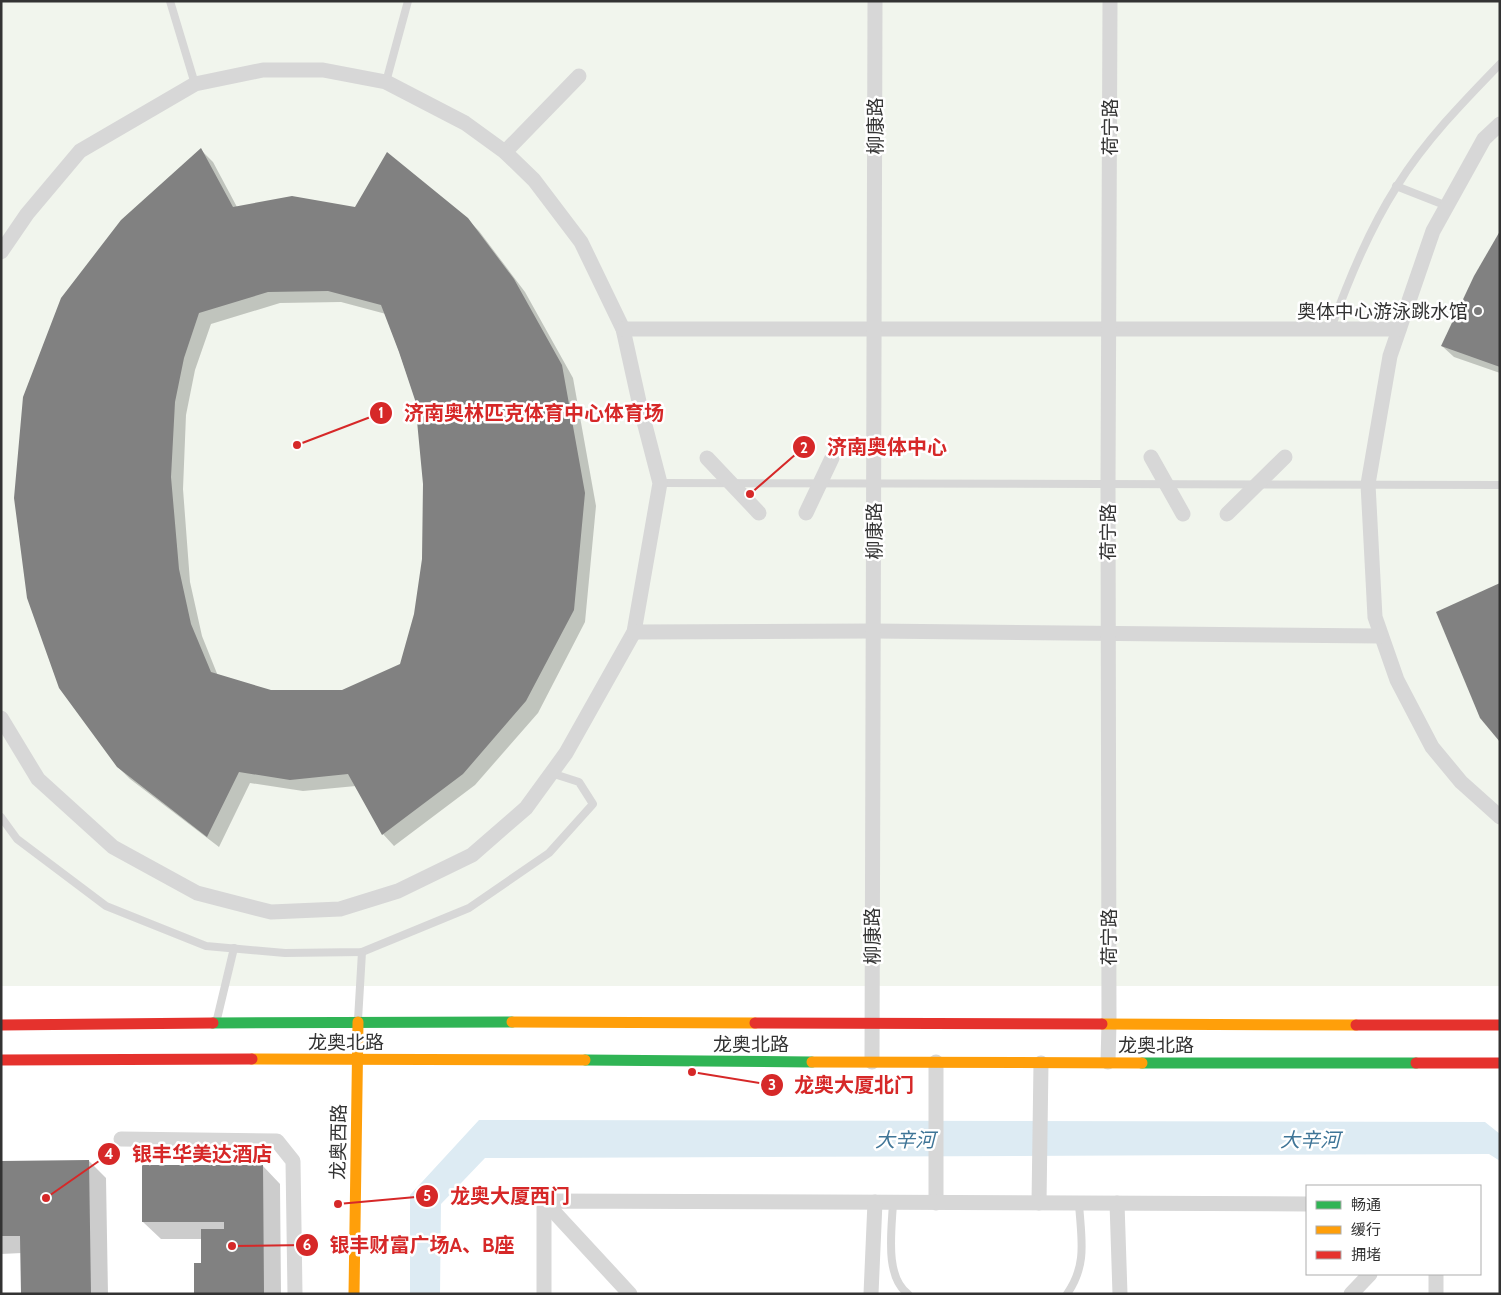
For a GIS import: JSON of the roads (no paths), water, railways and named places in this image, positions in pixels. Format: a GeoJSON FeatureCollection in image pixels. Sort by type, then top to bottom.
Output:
{"type":"FeatureCollection","features":[{"type":"Feature","properties":{"kind":"main road","name":"龙奥北路"},"geometry":{"type":"LineString","coordinates":[[1,1025],[358,1022],[1500,1025]]}},
{"type":"Feature","properties":{"kind":"main road","name":"龙奥西路"},"geometry":{"type":"LineString","coordinates":[[354,1294],[358,1022]]}},
{"type":"Feature","properties":{"kind":"main road","name":"龙奥北路"},"geometry":{"type":"LineString","coordinates":[[1,1060],[358,1059],[1041,1063],[1500,1063]]}},
{"type":"Feature","properties":{"kind":"street","name":"柳康路"},"geometry":{"type":"LineString","coordinates":[[872,1062],[875,1]]}},
{"type":"Feature","properties":{"kind":"street","name":"荷宁路"},"geometry":{"type":"LineString","coordinates":[[1108,1062],[1110,1]]}},
{"type":"Feature","properties":{"kind":"street"},"geometry":{"type":"LineString","coordinates":[[1,252],[27,214],[80,150],[195,84],[263,70],[323,70],[386,82],[465,123],[506,152],[534,180],[581,242],[623,329],[660,483],[634,632],[566,754],[526,808],[472,855],[398,891],[340,909],[271,912],[197,893],[113,847],[38,779],[1,718]]}},
{"type":"Feature","properties":{"kind":"street"},"geometry":{"type":"LineString","coordinates":[[506,152],[579,76]]}},
{"type":"Feature","properties":{"kind":"street"},"geometry":{"type":"LineString","coordinates":[[1500,124],[1484,139],[1433,232],[1390,356],[1368,484],[1374,616],[1397,680],[1432,747],[1461,782],[1500,817]]}},
{"type":"Feature","properties":{"kind":"street"},"geometry":{"type":"LineString","coordinates":[[623,329],[1399,329]]}},
{"type":"Feature","properties":{"kind":"street"},"geometry":{"type":"LineString","coordinates":[[1151,457],[1182,511]]}},
{"type":"Feature","properties":{"kind":"street"},"geometry":{"type":"LineString","coordinates":[[1231,510],[1286,457]]}},
{"type":"Feature","properties":{"kind":"street"},"geometry":{"type":"LineString","coordinates":[[706,458],[757,511]]}},
{"type":"Feature","properties":{"kind":"street"},"geometry":{"type":"LineString","coordinates":[[807,511],[832,458]]}},
{"type":"Feature","properties":{"kind":"street"},"geometry":{"type":"LineString","coordinates":[[634,632],[874,630],[1380,636]]}},
{"type":"Feature","properties":{"kind":"street"},"geometry":{"type":"LineString","coordinates":[[936,1062],[936,1202]]}},
{"type":"Feature","properties":{"kind":"street"},"geometry":{"type":"LineString","coordinates":[[1039,1203],[1041,1063]]}},
{"type":"Feature","properties":{"kind":"street"},"geometry":{"type":"LineString","coordinates":[[121,1138],[277,1141],[293,1161],[295,1294]]}},
{"type":"Feature","properties":{"kind":"street"},"geometry":{"type":"LineString","coordinates":[[544,1201],[1306,1204]]}},
{"type":"Feature","properties":{"kind":"street"},"geometry":{"type":"LineString","coordinates":[[544,1201],[544,1294]]}},
{"type":"Feature","properties":{"kind":"street"},"geometry":{"type":"LineString","coordinates":[[544,1201],[630,1294]]}},
{"type":"Feature","properties":{"kind":"street"},"geometry":{"type":"LineString","coordinates":[[871,1294],[875,1202]]}},
{"type":"Feature","properties":{"kind":"street"},"geometry":{"type":"LineString","coordinates":[[1117,1204],[1120,1294]]}},
{"type":"Feature","properties":{"kind":"street"},"geometry":{"type":"LineString","coordinates":[[1351,1294],[1369,1275]]}},
{"type":"Feature","properties":{"kind":"street"},"geometry":{"type":"LineString","coordinates":[[1436,1275],[1436,1294]]}},
{"type":"Feature","properties":{"kind":"lane"},"geometry":{"type":"LineString","coordinates":[[170,1],[195,84]]}},
{"type":"Feature","properties":{"kind":"lane"},"geometry":{"type":"LineString","coordinates":[[386,82],[408,1]]}},
{"type":"Feature","properties":{"kind":"lane"},"geometry":{"type":"LineString","coordinates":[[1332,328],[1361,253],[1396,186],[1428,141],[1466,98],[1500,64]]}},
{"type":"Feature","properties":{"kind":"lane"},"geometry":{"type":"LineString","coordinates":[[1396,186],[1447,206]]}},
{"type":"Feature","properties":{"kind":"lane"},"geometry":{"type":"LineString","coordinates":[[660,483],[1500,485]]}},
{"type":"Feature","properties":{"kind":"lane"},"geometry":{"type":"LineString","coordinates":[[1,817],[17,840],[106,906],[206,946],[285,953],[362,952],[469,908],[550,853],[593,804],[579,782],[552,773]]}},
{"type":"Feature","properties":{"kind":"lane"},"geometry":{"type":"LineString","coordinates":[[216,1023],[234,948]]}},
{"type":"Feature","properties":{"kind":"lane"},"geometry":{"type":"LineString","coordinates":[[358,1022],[362,952]]}},
{"type":"Feature","properties":{"kind":"lane"},"geometry":{"type":"LineString","coordinates":[[893,1202],[893,1273],[900,1288],[908,1294]]}},
{"type":"Feature","properties":{"kind":"lane"},"geometry":{"type":"LineString","coordinates":[[1067,1294],[1078,1276],[1082,1258],[1079,1203]]}},
{"type":"Feature","properties":{"kind":"water","name":"大辛河"},"geometry":{"type":"Polygon","coordinates":[[[479,1120],[1485,1122],[1500,1134],[1500,1161],[1489,1154],[485,1158],[441,1204],[440,1294],[410,1294],[410,1195],[479,1120]]]}},
{"type":"Feature","properties":{"kind":"place","name":"奥体中心游泳跳水馆"},"geometry":{"type":"Point","coordinates":[1478,311]}},
{"type":"Feature","properties":{"kind":"place","name":"济南奥林匹克体育中心体育场"},"geometry":{"type":"Point","coordinates":[297,445]}},
{"type":"Feature","properties":{"kind":"place","name":"济南奥体中心"},"geometry":{"type":"Point","coordinates":[750,494]}},
{"type":"Feature","properties":{"kind":"place","name":"龙奥大厦北门"},"geometry":{"type":"Point","coordinates":[692,1072]}},
{"type":"Feature","properties":{"kind":"place","name":"银丰华美达酒店"},"geometry":{"type":"Point","coordinates":[46,1198]}},
{"type":"Feature","properties":{"kind":"place","name":"龙奥大厦西门"},"geometry":{"type":"Point","coordinates":[338,1204]}},
{"type":"Feature","properties":{"kind":"place","name":"银丰财富广场A、B座"},"geometry":{"type":"Point","coordinates":[232,1246]}}]}
